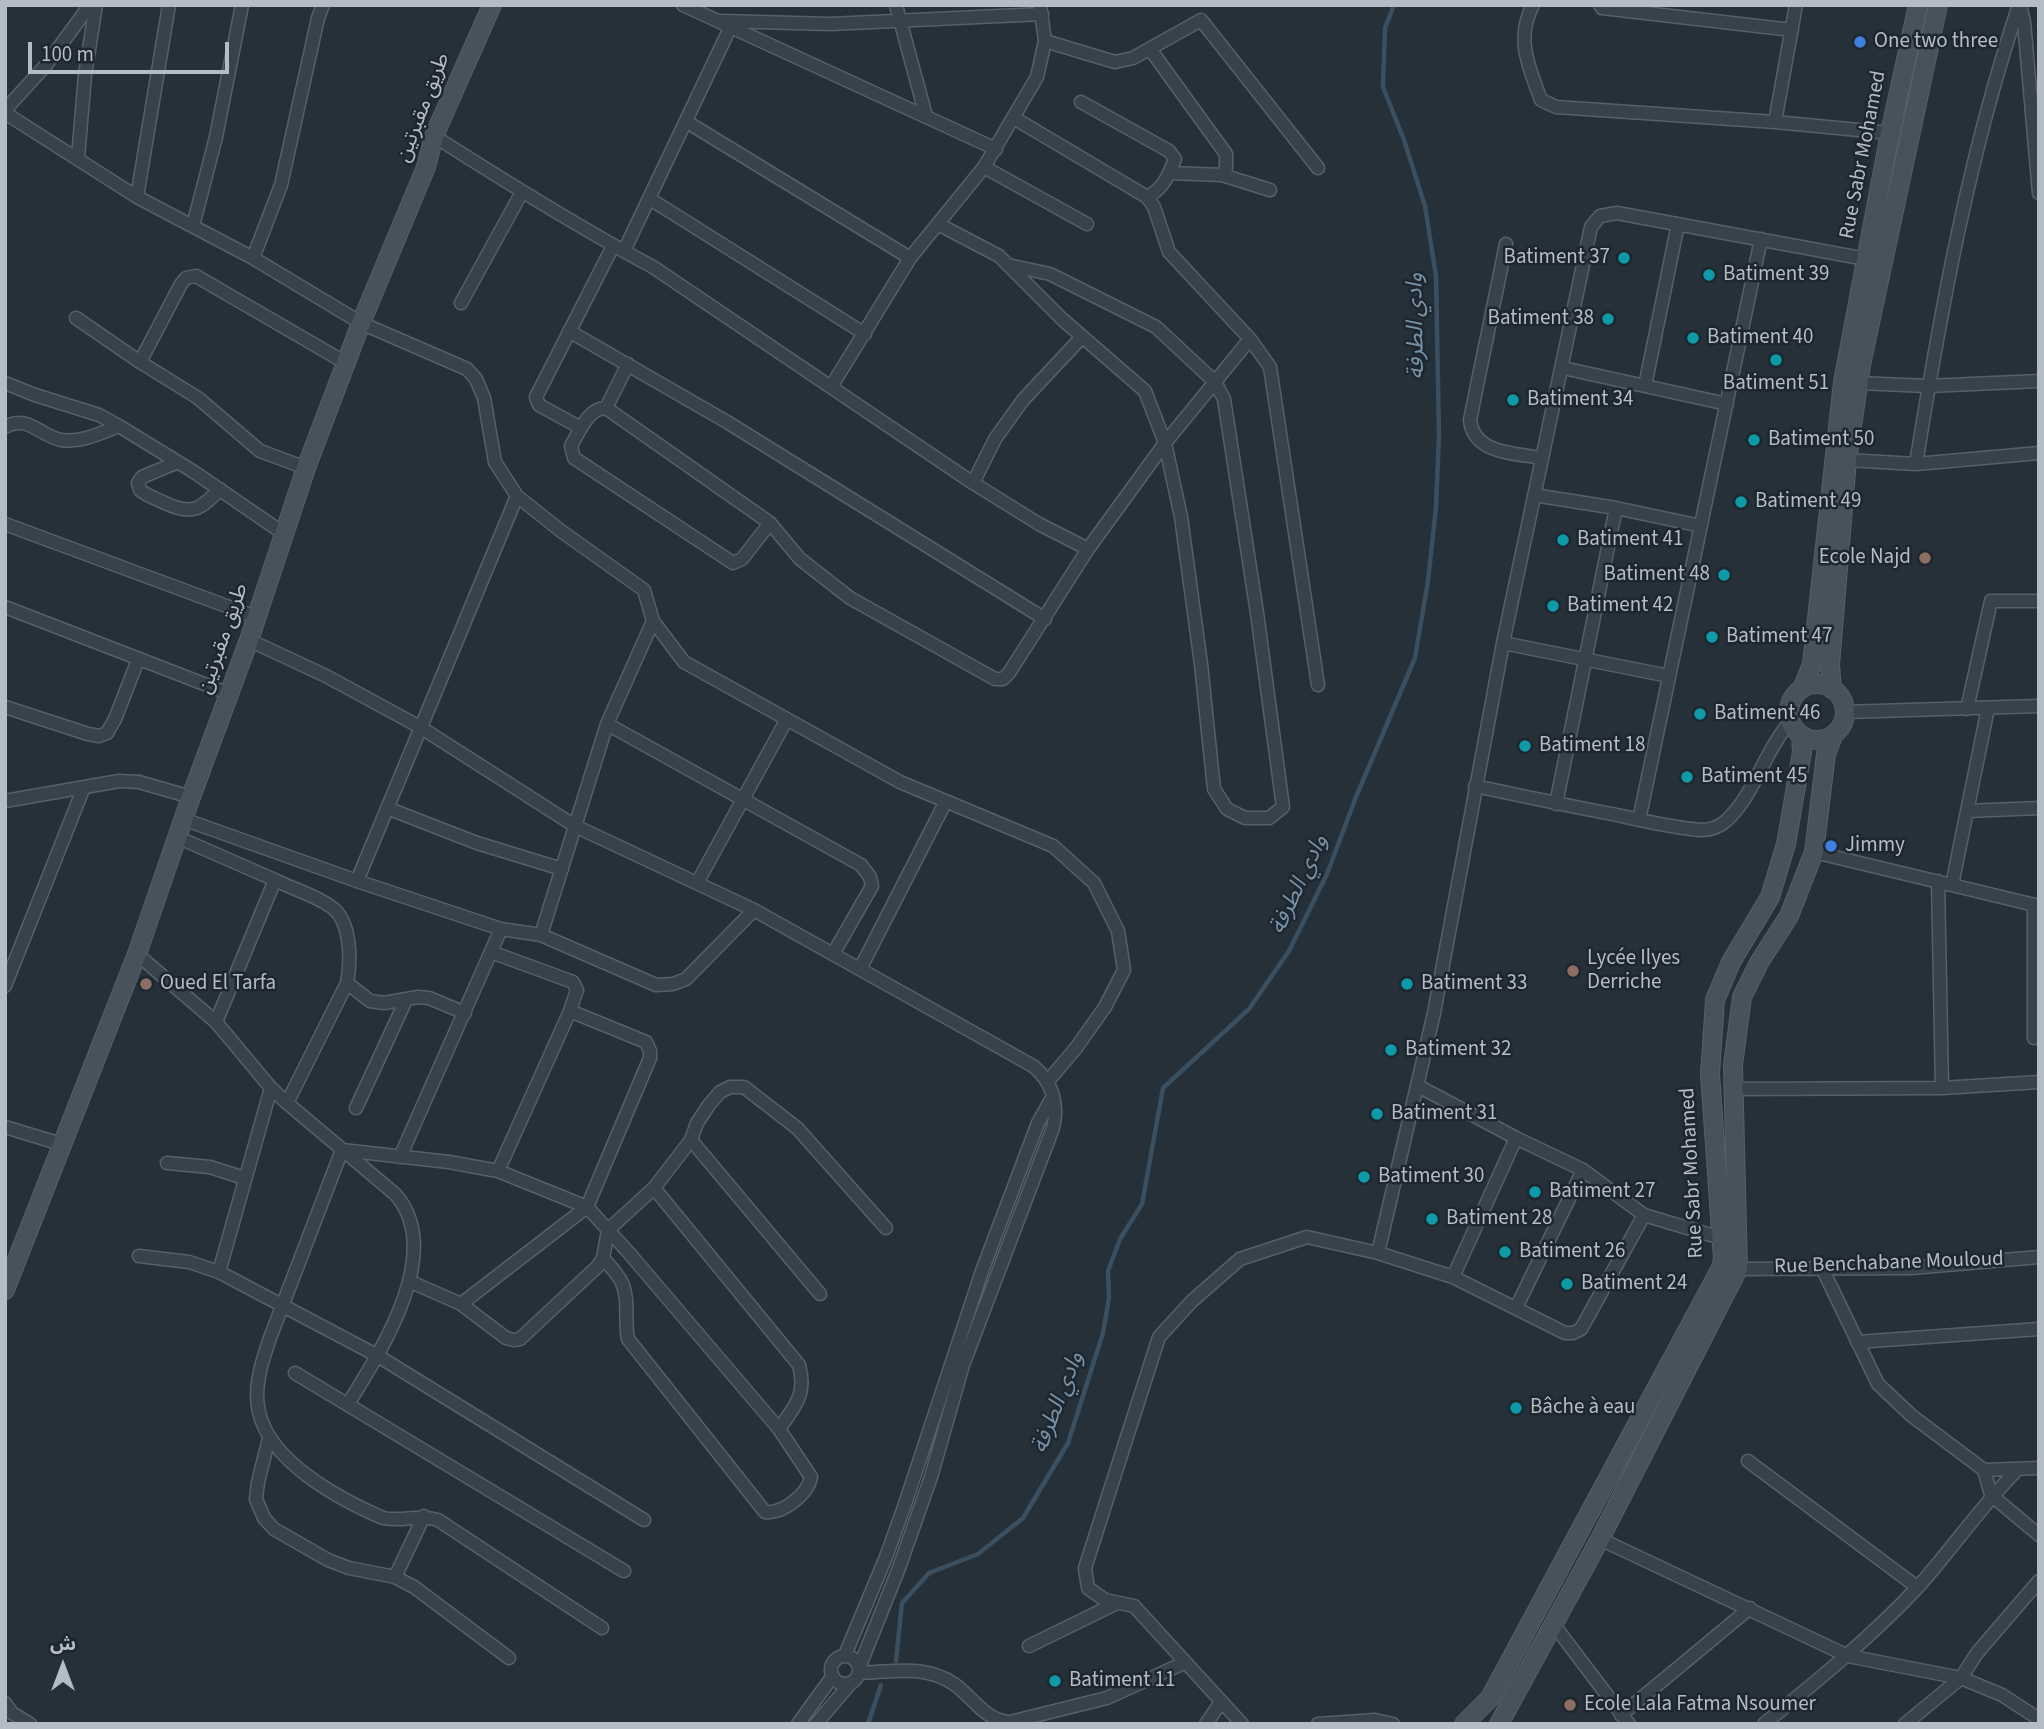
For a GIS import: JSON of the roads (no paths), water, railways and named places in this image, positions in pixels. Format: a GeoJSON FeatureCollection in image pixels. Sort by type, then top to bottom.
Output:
{"type":"FeatureCollection","features":[{"type":"Feature","properties":{"kind":"main road","name":"طريق مقبرتين"},"geometry":{"type":"LineString","coordinates":[[5,1290],[9,1270],[137,954],[183,818],[249,640],[306,468],[361,323],[426,167],[434,136],[492,5]]}},
{"type":"Feature","properties":{"kind":"main road","name":"Rue Sabr Mohamed"},"geometry":{"type":"LineString","coordinates":[[1803,687],[1812,664],[1843,383],[1890,132],[1918,5]]}},
{"type":"Feature","properties":{"kind":"main road"},"geometry":{"type":"LineString","coordinates":[[1832,689],[1830,665],[1847,460],[1859,383],[1938,5]]}},
{"type":"Feature","properties":{"kind":"main road"},"geometry":{"type":"LineString","coordinates":[[1499,1724],[1600,1539],[1738,1269],[1733,1065],[1742,997],[1760,961],[1789,916],[1814,852],[1826,754],[1833,736],[1844,721],[1843,703],[1832,689],[1818,684],[1803,687],[1790,701],[1788,711],[1795,730],[1817,741],[1833,736]]}},
{"type":"Feature","properties":{"kind":"main road","name":"Rue Sabr Mohamed"},"geometry":{"type":"LineString","coordinates":[[1464,1724],[1490,1698],[1708,1293],[1723,1259],[1710,1074],[1716,1000],[1731,962],[1770,897],[1786,844],[1802,752],[1795,730]]}},
{"type":"Feature","properties":{"kind":"street"},"geometry":{"type":"LineString","coordinates":[[90,5],[46,65],[5,111],[137,197],[253,258],[361,323],[467,369],[476,379],[484,398],[495,462],[517,496],[644,590],[653,621],[684,662],[900,782],[1053,846],[1094,883],[1118,931],[1124,970],[1105,1007],[1048,1081]]}},
{"type":"Feature","properties":{"kind":"street"},"geometry":{"type":"LineString","coordinates":[[78,158],[96,5]]}},
{"type":"Feature","properties":{"kind":"street"},"geometry":{"type":"LineString","coordinates":[[137,197],[169,5]]}},
{"type":"Feature","properties":{"kind":"street"},"geometry":{"type":"LineString","coordinates":[[193,226],[216,137],[242,5]]}},
{"type":"Feature","properties":{"kind":"street"},"geometry":{"type":"LineString","coordinates":[[253,258],[281,185],[323,5]]}},
{"type":"Feature","properties":{"kind":"street"},"geometry":{"type":"LineString","coordinates":[[896,5],[926,116]]}},
{"type":"Feature","properties":{"kind":"street"},"geometry":{"type":"LineString","coordinates":[[1533,5],[1528,14],[1524,52],[1541,100],[1556,107],[1775,121],[1890,132]]}},
{"type":"Feature","properties":{"kind":"street"},"geometry":{"type":"LineString","coordinates":[[1600,5],[1602,8],[1792,30]]}},
{"type":"Feature","properties":{"kind":"street"},"geometry":{"type":"LineString","coordinates":[[1775,121],[1796,5]]}},
{"type":"Feature","properties":{"kind":"street"},"geometry":{"type":"LineString","coordinates":[[2020,5],[2024,22],[2039,193]]}},
{"type":"Feature","properties":{"kind":"street"},"geometry":{"type":"LineString","coordinates":[[1916,464],[1959,225],[2003,53],[2020,5]]}},
{"type":"Feature","properties":{"kind":"street"},"geometry":{"type":"LineString","coordinates":[[688,6],[730,28],[996,149]]}},
{"type":"Feature","properties":{"kind":"street"},"geometry":{"type":"LineString","coordinates":[[715,20],[830,24],[900,22],[1041,9],[1045,41],[1037,77],[996,149],[910,258],[831,387]]}},
{"type":"Feature","properties":{"kind":"street"},"geometry":{"type":"LineString","coordinates":[[1045,41],[1115,62],[1133,58],[1201,20],[1318,168]]}},
{"type":"Feature","properties":{"kind":"street"},"geometry":{"type":"LineString","coordinates":[[581,428],[538,405],[536,397],[569,331],[650,199],[730,28]]}},
{"type":"Feature","properties":{"kind":"street"},"geometry":{"type":"LineString","coordinates":[[1150,49],[1226,154],[1226,168],[1222,175]]}},
{"type":"Feature","properties":{"kind":"street"},"geometry":{"type":"LineString","coordinates":[[1081,102],[1169,151],[1175,159],[1170,173],[1157,192],[1147,197]]}},
{"type":"Feature","properties":{"kind":"street"},"geometry":{"type":"LineString","coordinates":[[1014,118],[1147,197],[1154,207],[1169,252],[1250,340],[1270,367],[1318,685]]}},
{"type":"Feature","properties":{"kind":"street"},"geometry":{"type":"LineString","coordinates":[[687,122],[910,258]]}},
{"type":"Feature","properties":{"kind":"street"},"geometry":{"type":"LineString","coordinates":[[434,136],[522,192],[653,267],[973,483],[1039,524],[1088,549]]}},
{"type":"Feature","properties":{"kind":"street"},"geometry":{"type":"LineString","coordinates":[[984,167],[1087,224]]}},
{"type":"Feature","properties":{"kind":"street"},"geometry":{"type":"LineString","coordinates":[[1170,173],[1222,175],[1270,190]]}},
{"type":"Feature","properties":{"kind":"street"},"geometry":{"type":"LineString","coordinates":[[461,303],[522,192]]}},
{"type":"Feature","properties":{"kind":"street"},"geometry":{"type":"LineString","coordinates":[[650,199],[865,334]]}},
{"type":"Feature","properties":{"kind":"street"},"geometry":{"type":"LineString","coordinates":[[1378,1254],[1434,1013],[1503,643],[1591,227],[1600,216],[1617,213],[1866,258]]}},
{"type":"Feature","properties":{"kind":"street"},"geometry":{"type":"LineString","coordinates":[[938,223],[999,256],[1008,265],[1082,337],[1145,391],[1165,443],[1181,517],[1201,664],[1214,789],[1227,809],[1245,818],[1269,818],[1283,807],[1224,399],[1215,382],[1156,327],[1050,274],[1008,265]]}},
{"type":"Feature","properties":{"kind":"street"},"geometry":{"type":"LineString","coordinates":[[1645,386],[1678,224]]}},
{"type":"Feature","properties":{"kind":"street"},"geometry":{"type":"LineString","coordinates":[[1639,820],[1761,239]]}},
{"type":"Feature","properties":{"kind":"street"},"geometry":{"type":"LineString","coordinates":[[1506,244],[1470,420],[1471,431],[1476,439],[1487,447],[1542,458]]}},
{"type":"Feature","properties":{"kind":"street"},"geometry":{"type":"LineString","coordinates":[[140,362],[181,284],[186,278],[197,276],[346,363]]}},
{"type":"Feature","properties":{"kind":"street"},"geometry":{"type":"LineString","coordinates":[[76,318],[140,362],[198,397],[260,451],[306,468]]}},
{"type":"Feature","properties":{"kind":"street"},"geometry":{"type":"LineString","coordinates":[[569,331],[727,422],[1045,619]]}},
{"type":"Feature","properties":{"kind":"street"},"geometry":{"type":"LineString","coordinates":[[973,483],[995,439],[1024,400],[1082,337]]}},
{"type":"Feature","properties":{"kind":"street"},"geometry":{"type":"LineString","coordinates":[[769,523],[742,559],[733,563],[574,458],[571,446],[593,412],[598,408],[606,408],[769,523],[800,559],[850,598],[995,679],[1003,679],[1045,619],[1088,549],[1165,443],[1250,340]]}},
{"type":"Feature","properties":{"kind":"street"},"geometry":{"type":"LineString","coordinates":[[606,408],[628,364]]}},
{"type":"Feature","properties":{"kind":"street"},"geometry":{"type":"LineString","coordinates":[[1563,368],[1727,404]]}},
{"type":"Feature","properties":{"kind":"street"},"geometry":{"type":"LineString","coordinates":[[1859,383],[1928,386],[2039,381]]}},
{"type":"Feature","properties":{"kind":"street"},"geometry":{"type":"LineString","coordinates":[[5,383],[99,415],[178,462],[284,533]]}},
{"type":"Feature","properties":{"kind":"street"},"geometry":{"type":"LineString","coordinates":[[5,427],[17,422],[27,423],[48,435],[64,440],[95,436],[118,426]]}},
{"type":"Feature","properties":{"kind":"street"},"geometry":{"type":"LineString","coordinates":[[1847,460],[1916,464],[2039,453]]}},
{"type":"Feature","properties":{"kind":"street"},"geometry":{"type":"LineString","coordinates":[[178,462],[142,477],[138,483],[140,490],[176,508],[186,510],[201,507],[220,489]]}},
{"type":"Feature","properties":{"kind":"street"},"geometry":{"type":"LineString","coordinates":[[1534,495],[1616,508],[1701,526]]}},
{"type":"Feature","properties":{"kind":"street"},"geometry":{"type":"LineString","coordinates":[[357,881],[517,496]]}},
{"type":"Feature","properties":{"kind":"street"},"geometry":{"type":"LineString","coordinates":[[1556,803],[1616,508]]}},
{"type":"Feature","properties":{"kind":"street"},"geometry":{"type":"LineString","coordinates":[[5,524],[256,617]]}},
{"type":"Feature","properties":{"kind":"street"},"geometry":{"type":"LineString","coordinates":[[1967,709],[1992,601],[2039,601]]}},
{"type":"Feature","properties":{"kind":"street"},"geometry":{"type":"LineString","coordinates":[[5,607],[230,694]]}},
{"type":"Feature","properties":{"kind":"street"},"geometry":{"type":"LineString","coordinates":[[541,935],[607,724],[653,621]]}},
{"type":"Feature","properties":{"kind":"street"},"geometry":{"type":"LineString","coordinates":[[249,640],[326,676],[421,727],[575,826],[754,910],[1032,1066],[1048,1081],[1055,1113],[1053,1128],[963,1365],[931,1477],[899,1568],[854,1681],[816,1724]]}},
{"type":"Feature","properties":{"kind":"street"},"geometry":{"type":"LineString","coordinates":[[1503,643],[1669,676]]}},
{"type":"Feature","properties":{"kind":"street"},"geometry":{"type":"LineString","coordinates":[[5,707],[99,736],[107,733],[116,719],[138,660]]}},
{"type":"Feature","properties":{"kind":"street"},"geometry":{"type":"LineString","coordinates":[[1845,712],[2039,706]]}},
{"type":"Feature","properties":{"kind":"street"},"geometry":{"type":"LineString","coordinates":[[1952,885],[1988,708]]}},
{"type":"Feature","properties":{"kind":"street"},"geometry":{"type":"LineString","coordinates":[[697,883],[787,719]]}},
{"type":"Feature","properties":{"kind":"street"},"geometry":{"type":"LineString","coordinates":[[607,724],[861,865],[870,877],[872,886],[833,954]]}},
{"type":"Feature","properties":{"kind":"street"},"geometry":{"type":"LineString","coordinates":[[1475,786],[1639,820],[1703,830],[1715,828],[1724,823],[1753,785],[1769,749],[1795,730]]}},
{"type":"Feature","properties":{"kind":"street"},"geometry":{"type":"LineString","coordinates":[[5,801],[129,781],[191,797]]}},
{"type":"Feature","properties":{"kind":"street"},"geometry":{"type":"LineString","coordinates":[[5,986],[83,787]]}},
{"type":"Feature","properties":{"kind":"street"},"geometry":{"type":"LineString","coordinates":[[860,969],[946,801]]}},
{"type":"Feature","properties":{"kind":"street"},"geometry":{"type":"LineString","coordinates":[[387,808],[477,843],[562,869]]}},
{"type":"Feature","properties":{"kind":"street"},"geometry":{"type":"LineString","coordinates":[[1968,811],[2039,808]]}},
{"type":"Feature","properties":{"kind":"street"},"geometry":{"type":"LineString","coordinates":[[183,818],[357,881],[501,929],[541,935],[656,985],[673,984],[686,979],[754,910]]}},
{"type":"Feature","properties":{"kind":"street"},"geometry":{"type":"LineString","coordinates":[[177,837],[332,907],[344,922],[349,970],[347,983],[287,1104]]}},
{"type":"Feature","properties":{"kind":"street"},"geometry":{"type":"LineString","coordinates":[[1814,852],[2036,905],[2034,1038]]}},
{"type":"Feature","properties":{"kind":"street"},"geometry":{"type":"LineString","coordinates":[[216,1022],[275,880]]}},
{"type":"Feature","properties":{"kind":"street"},"geometry":{"type":"LineString","coordinates":[[1938,881],[1942,1088]]}},
{"type":"Feature","properties":{"kind":"street"},"geometry":{"type":"LineString","coordinates":[[400,1157],[501,929]]}},
{"type":"Feature","properties":{"kind":"street"},"geometry":{"type":"LineString","coordinates":[[491,952],[573,982],[577,990],[498,1171]]}},
{"type":"Feature","properties":{"kind":"street"},"geometry":{"type":"LineString","coordinates":[[137,954],[216,1022],[287,1104],[395,1194],[405,1206],[412,1228],[411,1282],[378,1356],[348,1404]]}},
{"type":"Feature","properties":{"kind":"street"},"geometry":{"type":"LineString","coordinates":[[347,983],[370,1001],[384,1003],[429,998],[466,1013]]}},
{"type":"Feature","properties":{"kind":"street"},"geometry":{"type":"LineString","coordinates":[[355,1108],[406,1000]]}},
{"type":"Feature","properties":{"kind":"street"},"geometry":{"type":"LineString","coordinates":[[461,1304],[587,1208],[650,1058],[646,1042],[570,1011]]}},
{"type":"Feature","properties":{"kind":"street"},"geometry":{"type":"LineString","coordinates":[[1733,1089],[1942,1088],[2039,1082]]}},
{"type":"Feature","properties":{"kind":"street"},"geometry":{"type":"LineString","coordinates":[[1418,1086],[1583,1171],[1644,1215],[1721,1238]]}},
{"type":"Feature","properties":{"kind":"street"},"geometry":{"type":"LineString","coordinates":[[411,1282],[461,1304],[506,1338],[520,1339],[598,1266],[603,1258],[608,1230],[654,1188],[691,1140],[697,1123],[720,1092],[730,1087],[744,1087],[797,1128],[886,1228]]}},
{"type":"Feature","properties":{"kind":"street"},"geometry":{"type":"LineString","coordinates":[[219,1272],[271,1088]]}},
{"type":"Feature","properties":{"kind":"street"},"geometry":{"type":"LineString","coordinates":[[845,1656],[905,1504],[982,1271],[1038,1124],[1052,1098]]}},
{"type":"Feature","properties":{"kind":"street"},"geometry":{"type":"LineString","coordinates":[[5,1127],[61,1144]]}},
{"type":"Feature","properties":{"kind":"street"},"geometry":{"type":"LineString","coordinates":[[1452,1278],[1516,1138]]}},
{"type":"Feature","properties":{"kind":"street"},"geometry":{"type":"LineString","coordinates":[[691,1140],[820,1294]]}},
{"type":"Feature","properties":{"kind":"street"},"geometry":{"type":"LineString","coordinates":[[342,1150],[449,1162],[498,1171],[587,1208],[779,1429],[811,1477],[810,1485],[783,1510],[765,1512],[628,1339],[625,1323],[627,1301],[622,1281],[603,1258]]}},
{"type":"Feature","properties":{"kind":"street"},"geometry":{"type":"LineString","coordinates":[[342,1150],[264,1356],[257,1392],[259,1413],[269,1438],[294,1466],[377,1515],[389,1519],[424,1516],[438,1520],[602,1628]]}},
{"type":"Feature","properties":{"kind":"street"},"geometry":{"type":"LineString","coordinates":[[167,1163],[210,1167],[244,1178]]}},
{"type":"Feature","properties":{"kind":"street"},"geometry":{"type":"LineString","coordinates":[[1516,1308],[1583,1171]]}},
{"type":"Feature","properties":{"kind":"street"},"geometry":{"type":"LineString","coordinates":[[654,1188],[799,1365],[803,1381],[802,1394],[779,1429]]}},
{"type":"Feature","properties":{"kind":"street"},"geometry":{"type":"LineString","coordinates":[[1242,1724],[1134,1606],[1105,1601],[1088,1588],[1085,1568],[1159,1337],[1192,1301],[1240,1259],[1307,1237],[1378,1254],[1452,1278],[1565,1333],[1573,1333],[1581,1329],[1644,1215]]}},
{"type":"Feature","properties":{"kind":"street"},"geometry":{"type":"LineString","coordinates":[[139,1256],[190,1262],[219,1272],[378,1356],[644,1520]]}},
{"type":"Feature","properties":{"kind":"street","name":"Rue Benchabane Mouloud"},"geometry":{"type":"LineString","coordinates":[[1738,1269],[1911,1268],[2039,1257]]}},
{"type":"Feature","properties":{"kind":"street"},"geometry":{"type":"LineString","coordinates":[[1823,1270],[1878,1384],[1912,1416],[1984,1470],[1992,1495],[2039,1535]]}},
{"type":"Feature","properties":{"kind":"street"},"geometry":{"type":"LineString","coordinates":[[1857,1342],[2039,1329]]}},
{"type":"Feature","properties":{"kind":"street"},"geometry":{"type":"LineString","coordinates":[[295,1373],[624,1571]]}},
{"type":"Feature","properties":{"kind":"street"},"geometry":{"type":"LineString","coordinates":[[269,1438],[256,1499],[264,1518],[287,1538],[328,1560],[359,1571],[395,1577],[414,1587],[509,1658]]}},
{"type":"Feature","properties":{"kind":"street"},"geometry":{"type":"LineString","coordinates":[[1748,1461],[1917,1587]]}},
{"type":"Feature","properties":{"kind":"street"},"geometry":{"type":"LineString","coordinates":[[1984,1470],[2039,1468]]}},
{"type":"Feature","properties":{"kind":"street"},"geometry":{"type":"LineString","coordinates":[[1764,1724],[1848,1656],[1917,1587],[1992,1495],[2018,1469]]}},
{"type":"Feature","properties":{"kind":"street"},"geometry":{"type":"LineString","coordinates":[[395,1577],[424,1516]]}},
{"type":"Feature","properties":{"kind":"street"},"geometry":{"type":"LineString","coordinates":[[1600,1539],[1848,1656],[1961,1678],[2002,1695],[2039,1718]]}},
{"type":"Feature","properties":{"kind":"street"},"geometry":{"type":"LineString","coordinates":[[1905,1724],[1961,1678],[1977,1653],[2039,1581]]}},
{"type":"Feature","properties":{"kind":"street"},"geometry":{"type":"LineString","coordinates":[[1029,1646],[1117,1603]]}},
{"type":"Feature","properties":{"kind":"street"},"geometry":{"type":"LineString","coordinates":[[1554,1625],[1625,1719],[1750,1608]]}},
{"type":"Feature","properties":{"kind":"street"},"geometry":{"type":"LineString","coordinates":[[799,1724],[832,1677],[831,1665],[834,1660],[845,1656],[854,1659],[859,1670]]}},
{"type":"Feature","properties":{"kind":"street"},"geometry":{"type":"LineString","coordinates":[[859,1670],[915,1669],[952,1683],[996,1721],[1010,1723],[1107,1698],[1184,1663]]}},
{"type":"Feature","properties":{"kind":"street"},"geometry":{"type":"LineString","coordinates":[[832,1677],[840,1684],[849,1684]]}},
{"type":"Feature","properties":{"kind":"street"},"geometry":{"type":"LineString","coordinates":[[1206,1724],[1222,1702]]}},
{"type":"Feature","properties":{"kind":"street"},"geometry":{"type":"LineString","coordinates":[[10,1713],[30,1724]]}},
{"type":"Feature","properties":{"kind":"street"},"geometry":{"type":"LineString","coordinates":[[1318,1724],[1375,1720],[1394,1724]]}},
{"type":"Feature","properties":{"kind":"waterway","name":"وادي الطرفة"},"geometry":{"type":"LineString","coordinates":[[896,1661],[902,1603],[929,1573],[978,1554],[1023,1518],[1068,1443],[1103,1333],[1109,1298],[1108,1271],[1120,1239],[1142,1204],[1163,1088],[1249,1009],[1289,951],[1327,874],[1356,797],[1415,658],[1428,581],[1436,507],[1439,435],[1436,276],[1425,206],[1404,140],[1383,87],[1385,28],[1394,5]]}},
{"type":"Feature","properties":{"kind":"waterway","name":"وادي الطرفة"},"geometry":{"type":"LineString","coordinates":[[868,1724],[881,1685]]}},
{"type":"Feature","properties":{"kind":"place","name":"One two three"},"geometry":{"type":"Point","coordinates":[1860,42]}},
{"type":"Feature","properties":{"kind":"place","name":"Batiment 37"},"geometry":{"type":"Point","coordinates":[1624,258]}},
{"type":"Feature","properties":{"kind":"place","name":"Batiment 39"},"geometry":{"type":"Point","coordinates":[1709,275]}},
{"type":"Feature","properties":{"kind":"place","name":"Batiment 38"},"geometry":{"type":"Point","coordinates":[1608,319]}},
{"type":"Feature","properties":{"kind":"place","name":"Batiment 40"},"geometry":{"type":"Point","coordinates":[1693,338]}},
{"type":"Feature","properties":{"kind":"place","name":"Batiment 51"},"geometry":{"type":"Point","coordinates":[1776,360]}},
{"type":"Feature","properties":{"kind":"place","name":"Batiment 34"},"geometry":{"type":"Point","coordinates":[1513,400]}},
{"type":"Feature","properties":{"kind":"place","name":"Batiment 50"},"geometry":{"type":"Point","coordinates":[1754,440]}},
{"type":"Feature","properties":{"kind":"place","name":"Batiment 49"},"geometry":{"type":"Point","coordinates":[1741,502]}},
{"type":"Feature","properties":{"kind":"place","name":"Batiment 41"},"geometry":{"type":"Point","coordinates":[1563,540]}},
{"type":"Feature","properties":{"kind":"place","name":"Ecole Najd"},"geometry":{"type":"Point","coordinates":[1925,558]}},
{"type":"Feature","properties":{"kind":"place","name":"Batiment 48"},"geometry":{"type":"Point","coordinates":[1724,575]}},
{"type":"Feature","properties":{"kind":"place","name":"Batiment 42"},"geometry":{"type":"Point","coordinates":[1553,606]}},
{"type":"Feature","properties":{"kind":"place","name":"Batiment 47"},"geometry":{"type":"Point","coordinates":[1712,637]}},
{"type":"Feature","properties":{"kind":"place","name":"Batiment 46"},"geometry":{"type":"Point","coordinates":[1700,714]}},
{"type":"Feature","properties":{"kind":"place","name":"Batiment 18"},"geometry":{"type":"Point","coordinates":[1525,746]}},
{"type":"Feature","properties":{"kind":"place","name":"Batiment 45"},"geometry":{"type":"Point","coordinates":[1687,777]}},
{"type":"Feature","properties":{"kind":"place","name":"Jimmy"},"geometry":{"type":"Point","coordinates":[1831,846]}},
{"type":"Feature","properties":{"kind":"place","name":"Lycée Ilyes Derriche"},"geometry":{"type":"Point","coordinates":[1573,971]}},
{"type":"Feature","properties":{"kind":"place","name":"Oued El Tarfa"},"geometry":{"type":"Point","coordinates":[146,984]}},
{"type":"Feature","properties":{"kind":"place","name":"Batiment 33"},"geometry":{"type":"Point","coordinates":[1407,984]}},
{"type":"Feature","properties":{"kind":"place","name":"Batiment 32"},"geometry":{"type":"Point","coordinates":[1391,1050]}},
{"type":"Feature","properties":{"kind":"place","name":"Batiment 31"},"geometry":{"type":"Point","coordinates":[1377,1114]}},
{"type":"Feature","properties":{"kind":"place","name":"Batiment 30"},"geometry":{"type":"Point","coordinates":[1364,1177]}},
{"type":"Feature","properties":{"kind":"place","name":"Batiment 27"},"geometry":{"type":"Point","coordinates":[1535,1192]}},
{"type":"Feature","properties":{"kind":"place","name":"Batiment 28"},"geometry":{"type":"Point","coordinates":[1432,1219]}},
{"type":"Feature","properties":{"kind":"place","name":"Batiment 26"},"geometry":{"type":"Point","coordinates":[1505,1252]}},
{"type":"Feature","properties":{"kind":"place","name":"Batiment 24"},"geometry":{"type":"Point","coordinates":[1567,1284]}},
{"type":"Feature","properties":{"kind":"place","name":"Bâche à eau"},"geometry":{"type":"Point","coordinates":[1516,1408]}},
{"type":"Feature","properties":{"kind":"place","name":"Batiment 11"},"geometry":{"type":"Point","coordinates":[1055,1681]}},
{"type":"Feature","properties":{"kind":"place","name":"Ecole Lala Fatma Nsoumer"},"geometry":{"type":"Point","coordinates":[1570,1705]}}]}
